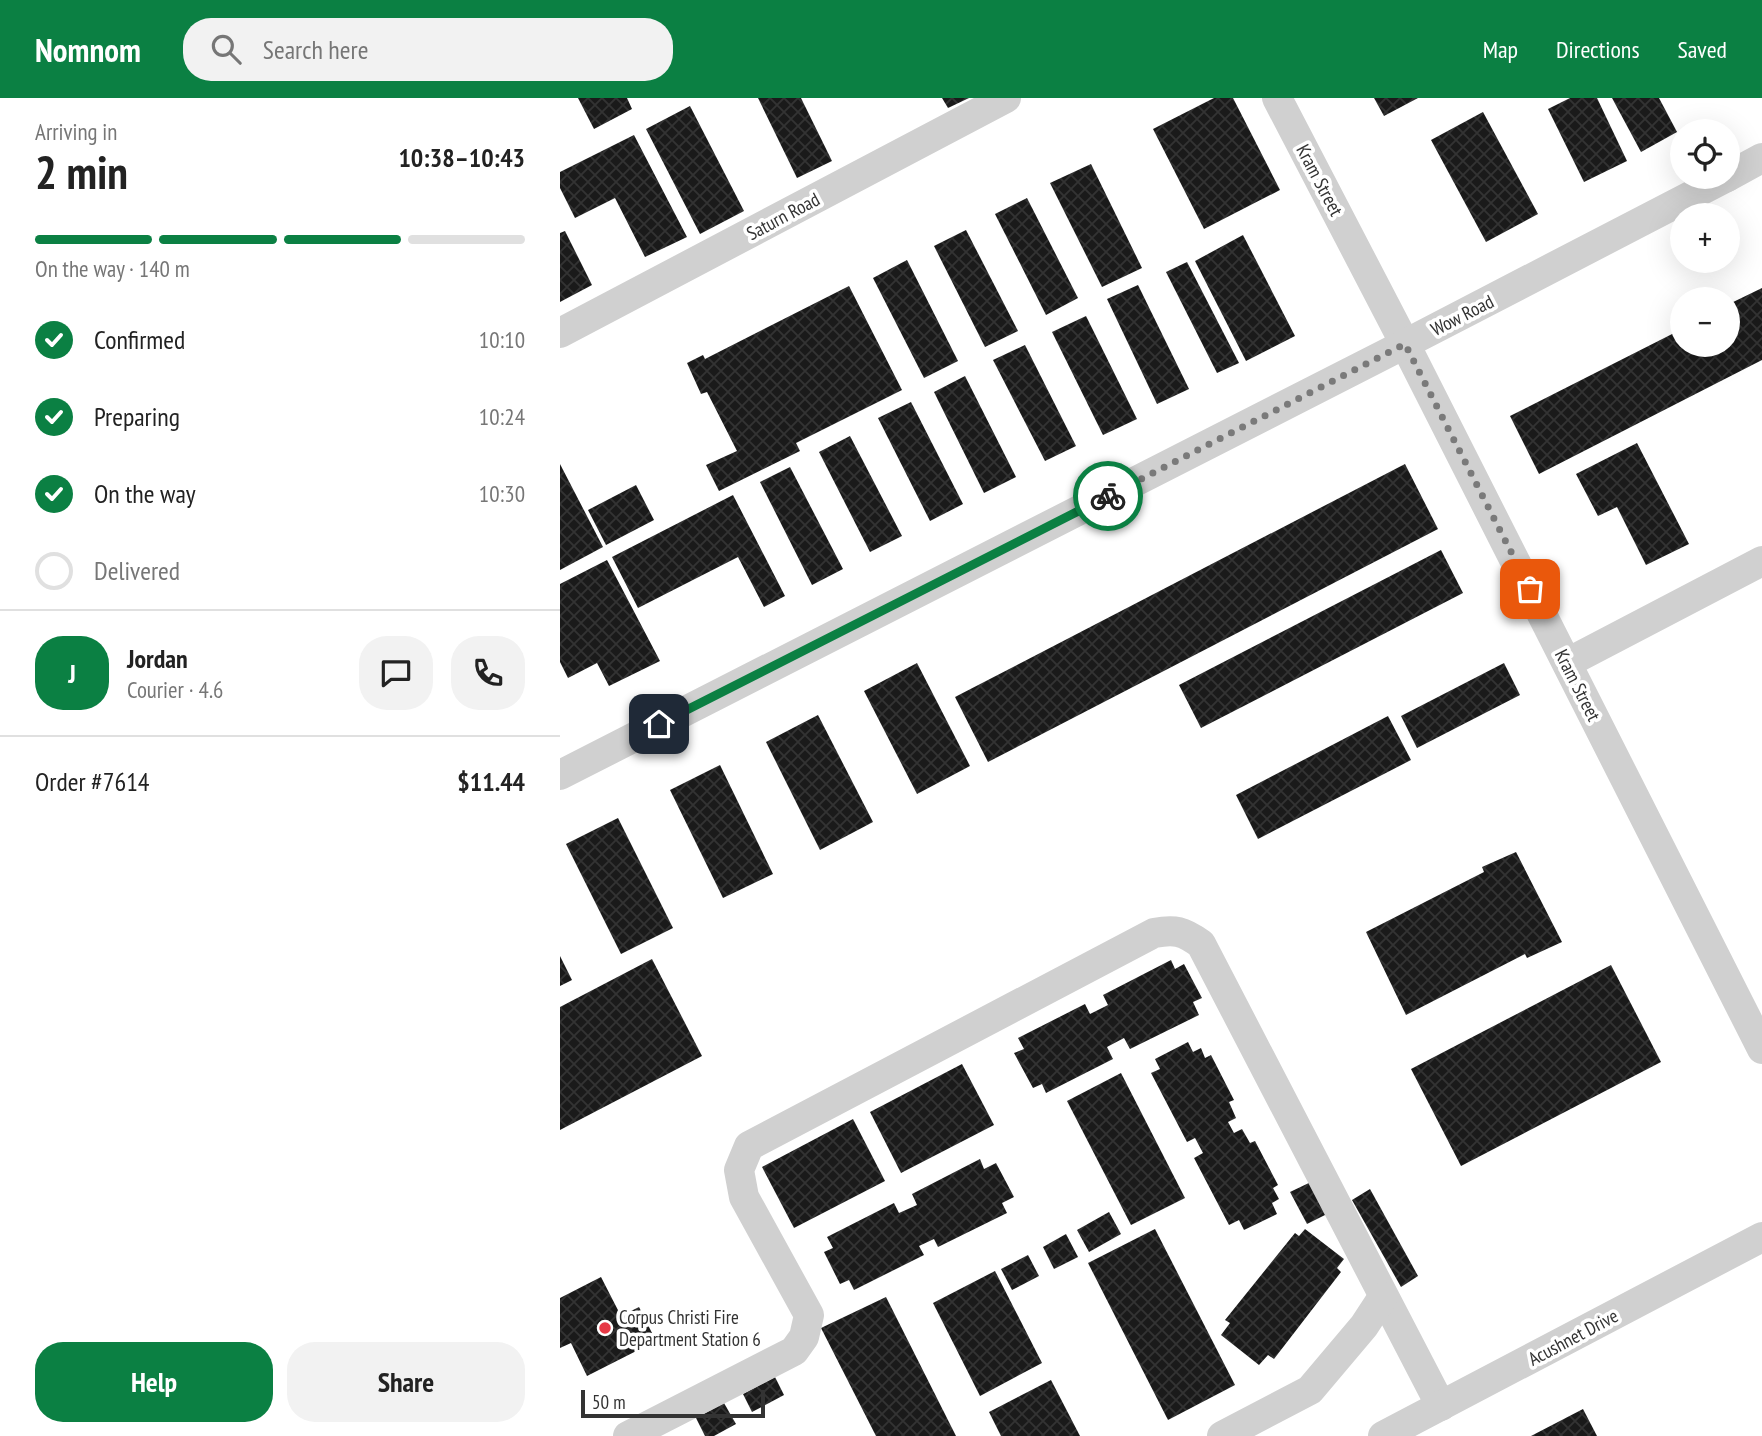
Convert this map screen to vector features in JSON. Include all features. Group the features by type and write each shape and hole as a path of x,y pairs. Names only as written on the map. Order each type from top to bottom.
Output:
{"street":[{"name":"Saturn Road","path":"560,333 1006,98"},
{"name":"Kram Street","path":"1277,98 1405,344 1762,1049"},
{"name":"Wow Road","path":"1740,170 1762,158"},
{"name":"Wow Road","path":"560,775 1704,189"},
{"path":"1567,663 1762,561"},
{"path":"628,1436 794,1351 804,1337 809,1315 744,1198 739,1170 749,1146 1154,933 1174,929 1201,944 1441,1406"},
{"name":"Acushnet Drive","path":"1383,1436 1762,1237"},
{"path":"1222,1436 1310,1390 1364,1326 1383,1297"}],"building":[{"path":"578,98 627,98 632,109 594,129"},
{"path":"758,98 801,98 832,161 797,178"},
{"path":"942,98 969,98 948,108"},
{"path":"1214,98 1233,98 1280,190 1204,229 1153,129"},
{"path":"1374,98 1418,98 1384,116"},
{"path":"1570,98 1597,98 1627,161 1584,182 1548,109"},
{"path":"1612,98 1659,98 1670,119 1670,136 1641,152"},
{"path":"690,106 744,211 700,234 646,129"},
{"path":"1483,112 1538,214 1486,242 1431,140"},
{"path":"634,135 687,237 645,257 615,198 575,218 560,188 560,172"},
{"path":"1091,164 1142,268 1102,287 1050,183"},
{"path":"1027,198 1078,298 1046,315 995,214"},
{"path":"966,230 1018,331 985,347 934,246"},
{"path":"565,231 592,285 560,302 560,233"},
{"path":"1243,235 1295,336 1246,361 1195,261"},
{"path":"907,260 958,361 924,378 873,278"},
{"path":"1187,262 1239,363 1217,373 1166,272"},
{"path":"1138,285 1189,389 1157,404 1107,299"},
{"path":"849,286 902,390 796,443 800,451 719,491 706,465 737,451 707,392 701,394 687,363 703,355 705,359"},
{"path":"1762,288 1762,360 1539,474 1510,416 1670,335 1670,357 1740,357 1740,299"},
{"path":"1086,316 1137,419 1103,435 1052,332"},
{"path":"1025,345 1076,446 1045,461 993,360"},
{"path":"965,376 1016,477 984,493 934,392"},
{"path":"911,402 963,504 930,521 878,418"},
{"path":"850,436 902,536 870,552 819,452"},
{"path":"1637,443 1689,544 1646,565 1617,507 1598,516 1576,474"},
{"path":"560,464 603,547 560,570"},
{"path":"1405,464 1438,529 988,762 955,697"},
{"path":"790,467 843,569 812,585 760,482"},
{"path":"636,485 654,520 606,545 588,510"},
{"path":"733,495 785,596 764,607 738,557 638,608 612,557"},
{"path":"1441,550 1463,593 1201,728 1179,685"},
{"path":"607,560 660,661 609,686 597,663 568,678 560,662 560,584"},
{"path":"917,663 970,766 917,794 864,691"},
{"path":"1504,663 1520,695 1417,748 1401,716"},
{"path":"818,715 873,822 820,850 766,742"},
{"path":"1388,716 1411,760 1258,839 1236,795"},
{"path":"720,765 773,874 723,898 670,790"},
{"path":"618,818 673,928 621,954 566,844"},
{"path":"1516,852 1562,942 1527,958 1525,954 1406,1015 1366,932 1484,872 1482,867"},
{"path":"560,956 572,980 560,986"},
{"path":"652,959 702,1056 560,1130 560,1007"},
{"path":"1171,960 1175,969 1184,964 1202,998 1193,1002 1199,1015 1130,1049 1124,1038 1107,1047 1113,1059 1046,1093 1042,1084 1033,1088 1014,1053 1024,1049 1018,1038 1085,1004 1090,1014 1108,1005 1103,995"},
{"path":"1611,965 1661,1062 1461,1166 1411,1069"},
{"path":"1188,1042 1193,1052 1201,1048 1205,1058 1211,1055 1234,1100 1229,1102 1236,1118 1228,1122 1234,1133 1242,1129 1250,1143 1255,1141 1278,1185 1273,1188 1279,1199 1272,1203 1277,1214 1244,1230 1239,1220 1229,1225 1194,1158 1203,1153 1195,1138 1187,1142 1151,1073 1160,1069 1155,1059"},
{"path":"962,1064 994,1125 901,1173 870,1112"},
{"path":"1121,1073 1185,1198 1131,1225 1067,1101"},
{"path":"853,1119 885,1181 794,1228 762,1167"},
{"path":"980,1159 984,1169 996,1163 1014,1197 1002,1203 1007,1213 938,1247 934,1239 919,1246 924,1255 854,1290 849,1280 840,1284 824,1252 833,1248 827,1237 894,1203 899,1213 917,1205 912,1194"},
{"path":"1313,1181 1329,1213 1307,1224 1290,1192"},
{"path":"1370,1189 1418,1276 1401,1287 1352,1200"},
{"path":"1109,1212 1121,1234 1089,1252 1077,1230"},
{"path":"1155,1229 1235,1385 1168,1420 1088,1263"},
{"path":"1305,1229 1344,1259 1337,1268 1341,1272 1274,1359 1268,1355 1259,1365 1221,1335 1230,1323 1225,1320 1295,1233 1299,1236"},
{"path":"1066,1234 1078,1257 1054,1269 1043,1247"},
{"path":"1028,1255 1039,1276 1012,1290 1001,1269"},
{"path":"995,1271 1042,1363 980,1396 933,1303"},
{"name":"Corpus Christi Fire Department Station 6","path":"601,1277 621,1316 639,1307 656,1341 587,1376 571,1343 560,1348 560,1298"},
{"path":"886,1297 956,1436 876,1436 821,1328"},
{"path":"775,1377 784,1395 752,1412 743,1394"},
{"path":"1051,1380 1080,1436 1001,1436 989,1412"},
{"path":"724,1403 736,1424 714,1436 705,1436 696,1418"},
{"path":"1583,1409 1597,1436 1531,1436"}],"way so far":[{"path":"1108,496 1405,344 1530,589"}],"place":[{"name":"Corpus Christi Fire Department Station 6","path":"605,1328"}],"route":[{"path":"659,724 1108,496"}]}
